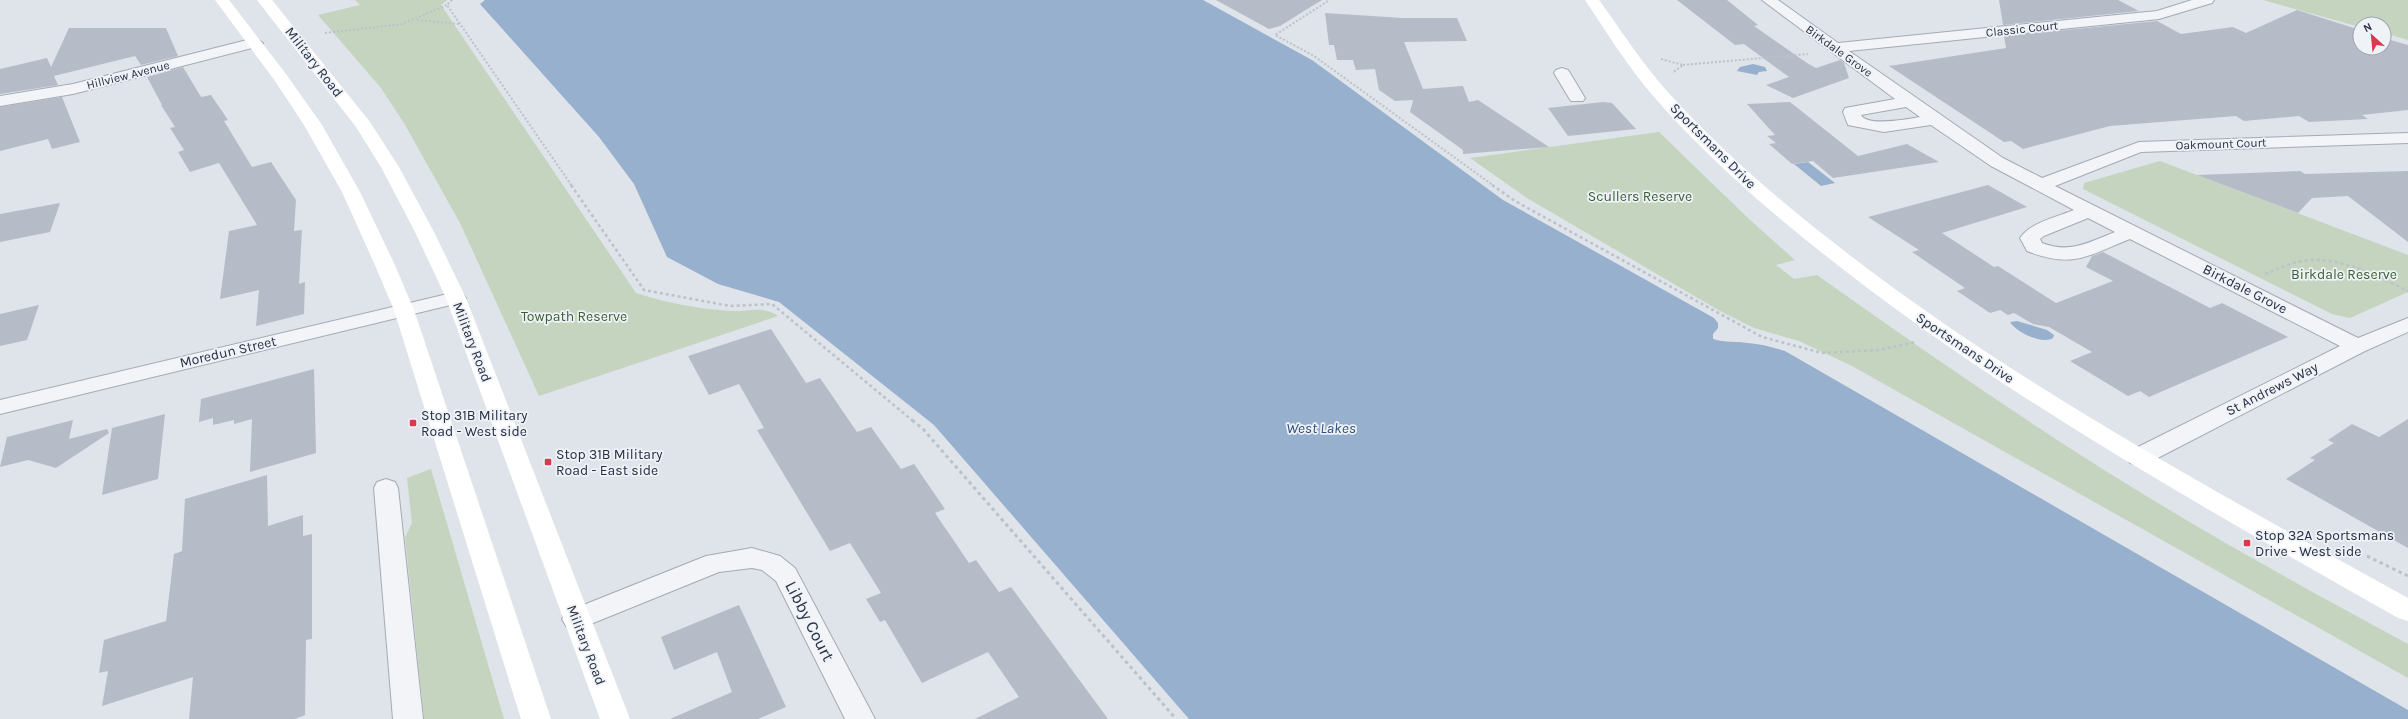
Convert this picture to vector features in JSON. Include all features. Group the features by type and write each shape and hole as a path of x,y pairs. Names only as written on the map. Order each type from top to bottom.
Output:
{"main road":[{"path":"222,0 313,124 351,190 404,310 536,719"},
{"name":"Military Road","path":"264,0 364,127 395,177 434,252 456,298 614,719"},
{"name":"Sportsmans Drive","path":"1592,0 1658,91 1724,160 1783,214 1870,282 2001,374 2139,457 2408,611"}],"street":[{"name":"Birkdale Grove","path":"1769,0 1909,102 1997,162 2089,211 2357,346"},
{"name":"Classic Court","path":"1835,48 2159,15 2207,0"},
{"name":"Hillview Avenue","path":"0,101 73,89 255,44"},
{"path":"1562,73 1577,98"},
{"path":"1909,102 1851,112 1854,120 1868,126 1881,128 1935,119"},
{"name":"Oakmount Court","path":"2041,185 2139,147 2408,138"},
{"path":"2089,211 2037,232 2030,238 2034,247 2052,254 2071,256 2132,232"},
{"name":"Moredun Street","path":"0,407 456,298"},
{"name":"St Andrews Way","path":"2139,457 2357,346 2408,324"},
{"path":"386,488 408,719"},
{"name":"Libby Court","path":"576,618 715,563 752,558 771,563 786,575 860,719"}],"path":[{"path":"325,33 384,27 414,20 446,5 452,0"},
{"path":"1328,1 1275,35 1314,56 1515,201 1724,318 1762,337 1822,353 1879,350 1915,342"},
{"path":"446,5 644,290 730,306 772,304 810,334 923,429 1176,719"},
{"path":"414,20 460,24"},
{"path":"1664,65 1659,58 1684,65 1779,55 1825,54 1835,48"},
{"path":"1672,73 1684,65"},
{"name":"Sportsmans Drive","path":"1668,69 1677,79"},
{"path":"2261,275 2288,264 2318,259 2344,263 2408,291"},
{"path":"2366,556 2408,576"}],"green space":[{"name":"Towpath Reserve","path":"355,0 447,0 441,5 636,293 671,303 707,309 731,311 761,310 778,316 539,396 460,223 404,123 381,88 318,15 360,5"},
{"path":"2263,0 2408,0 2408,40 2392,35 2392,16 2352,16 2352,25"},
{"name":"Scullers Reserve","path":"1659,132 1750,220 1795,260 1776,265 1794,279 1817,275 1993,398 2101,468 2253,559 2408,644 2408,678 1852,366 1799,341 1754,328 1720,311 1527,198 1470,158"},
{"name":"Birkdale Reserve","path":"2160,161 2408,255 2408,292 2350,318 2332,314 2083,189 2084,183"},
{"path":"431,469 504,719 424,719 405,537 412,523 407,478"}],"water":[{"name":"West Lakes","path":"485,0 1203,0 1312,60 1503,200 1714,318 1718,323 1718,328 1713,334 1713,339 1757,344 1785,351 2408,710 2408,719 1189,719 934,425 779,302 718,284 667,257 634,184 599,137 480,4"},
{"path":"1753,64 1765,67 1767,71 1759,72 1757,75 1737,71 1740,67"},
{"path":"1808,162 1835,183 1821,186 1794,164"},
{"path":"2017,321 2047,330 2054,335 2053,338 2048,340 2036,339 2023,333 2010,322"}],"building":[{"path":"1216,0 1322,0 1280,26 1269,29"},
{"path":"1677,0 1727,0 1758,25 1754,26 1816,68 1840,60 1844,63 1849,78 1793,98 1766,85 1789,77 1744,44 1735,45"},
{"path":"1999,0 2118,0 2139,11 2003,25"},
{"path":"2297,10 2352,27 2352,56 2392,56 2392,40 2408,45 2408,110 2362,115 2368,119 2309,122 2299,116 2244,121 2236,116 2110,126 2023,149 2011,141 2004,142 1889,66 2006,48 2004,36 2157,21 2181,34 2233,27 2246,33"},
{"path":"1325,13 1403,18 1457,18 1467,41 1404,42 1423,89 1463,86 1469,102 1478,100 1549,147 1463,154 1463,150 1410,112 1413,100 1395,101 1379,90 1375,69 1356,70 1353,60 1337,60 1334,45 1329,45"},
{"path":"69,28 166,28 178,56 141,65 135,56 54,76 58,85 0,94 0,69 47,58 51,67"},
{"path":"183,67 201,97 211,95 228,120 224,121 252,167 271,162 296,200 294,231 302,230 299,284 305,282 304,314 256,326 259,290 220,299 229,231 257,225 219,163 190,172 178,152 184,150 170,128 175,127 161,105 147,77"},
{"path":"62,97 80,142 52,149 48,139 0,151 0,107"},
{"path":"1603,102 1612,103 1636,129 1568,136 1548,108"},
{"path":"1790,102 1858,156 1907,144 1939,162 1833,178 1813,161 1792,164 1769,144 1776,143 1767,136 1775,135 1747,104"},
{"path":"2300,171 2305,174 2408,171 2408,242 2348,196 2312,198 2298,213 2197,175"},
{"path":"1988,185 2027,207 1942,233 1994,267 1998,266 2056,303 2113,281 2086,267 2092,256 2103,252 2210,308 2222,303 2288,337 2149,397 2140,391 2128,396 2070,361 2092,352 2049,327 2033,324 2014,313 2008,315 2000,310 1990,313 1957,291 1965,288 1912,252 1919,250 1868,217"},
{"path":"60,203 50,232 0,242 0,214"},
{"path":"39,305 27,340 0,346 0,314"},
{"path":"771,329 806,383 820,378 857,432 871,427 901,469 914,464 945,509 935,513 969,563 976,560 999,592 1011,587 1108,719 975,719 1019,697 988,652 922,683 885,620 880,622 866,599 881,593 850,543 830,551 757,430 764,428 739,384 709,395 688,356"},
{"path":"314,369 316,453 250,472 252,419 234,424 234,420 213,425 213,418 199,422 201,399"},
{"path":"165,414 158,479 102,495 112,428"},
{"path":"2408,419 2408,548 2286,479 2315,460 2310,458 2334,443 2328,440 2352,424 2379,437"},
{"path":"73,420 69,439 107,429 109,433 56,468 28,460 0,467 7,437"},
{"path":"267,475 268,526 303,515 303,536 312,534 312,639 306,640 305,715 295,719 189,719 193,677 102,706 108,671 99,673 104,640 166,621 174,554 182,551 185,499"},
{"path":"739,605 786,707 758,719 670,719 732,692 717,652 674,670 661,637"}],"place":[{"name":"Stop 31B Military Road - West side","path":"413,423"},
{"name":"Stop 31B Military Road - East side","path":"548,462"},
{"name":"Stop 32A Sportsmans Drive - West side","path":"2247,543"}]}
